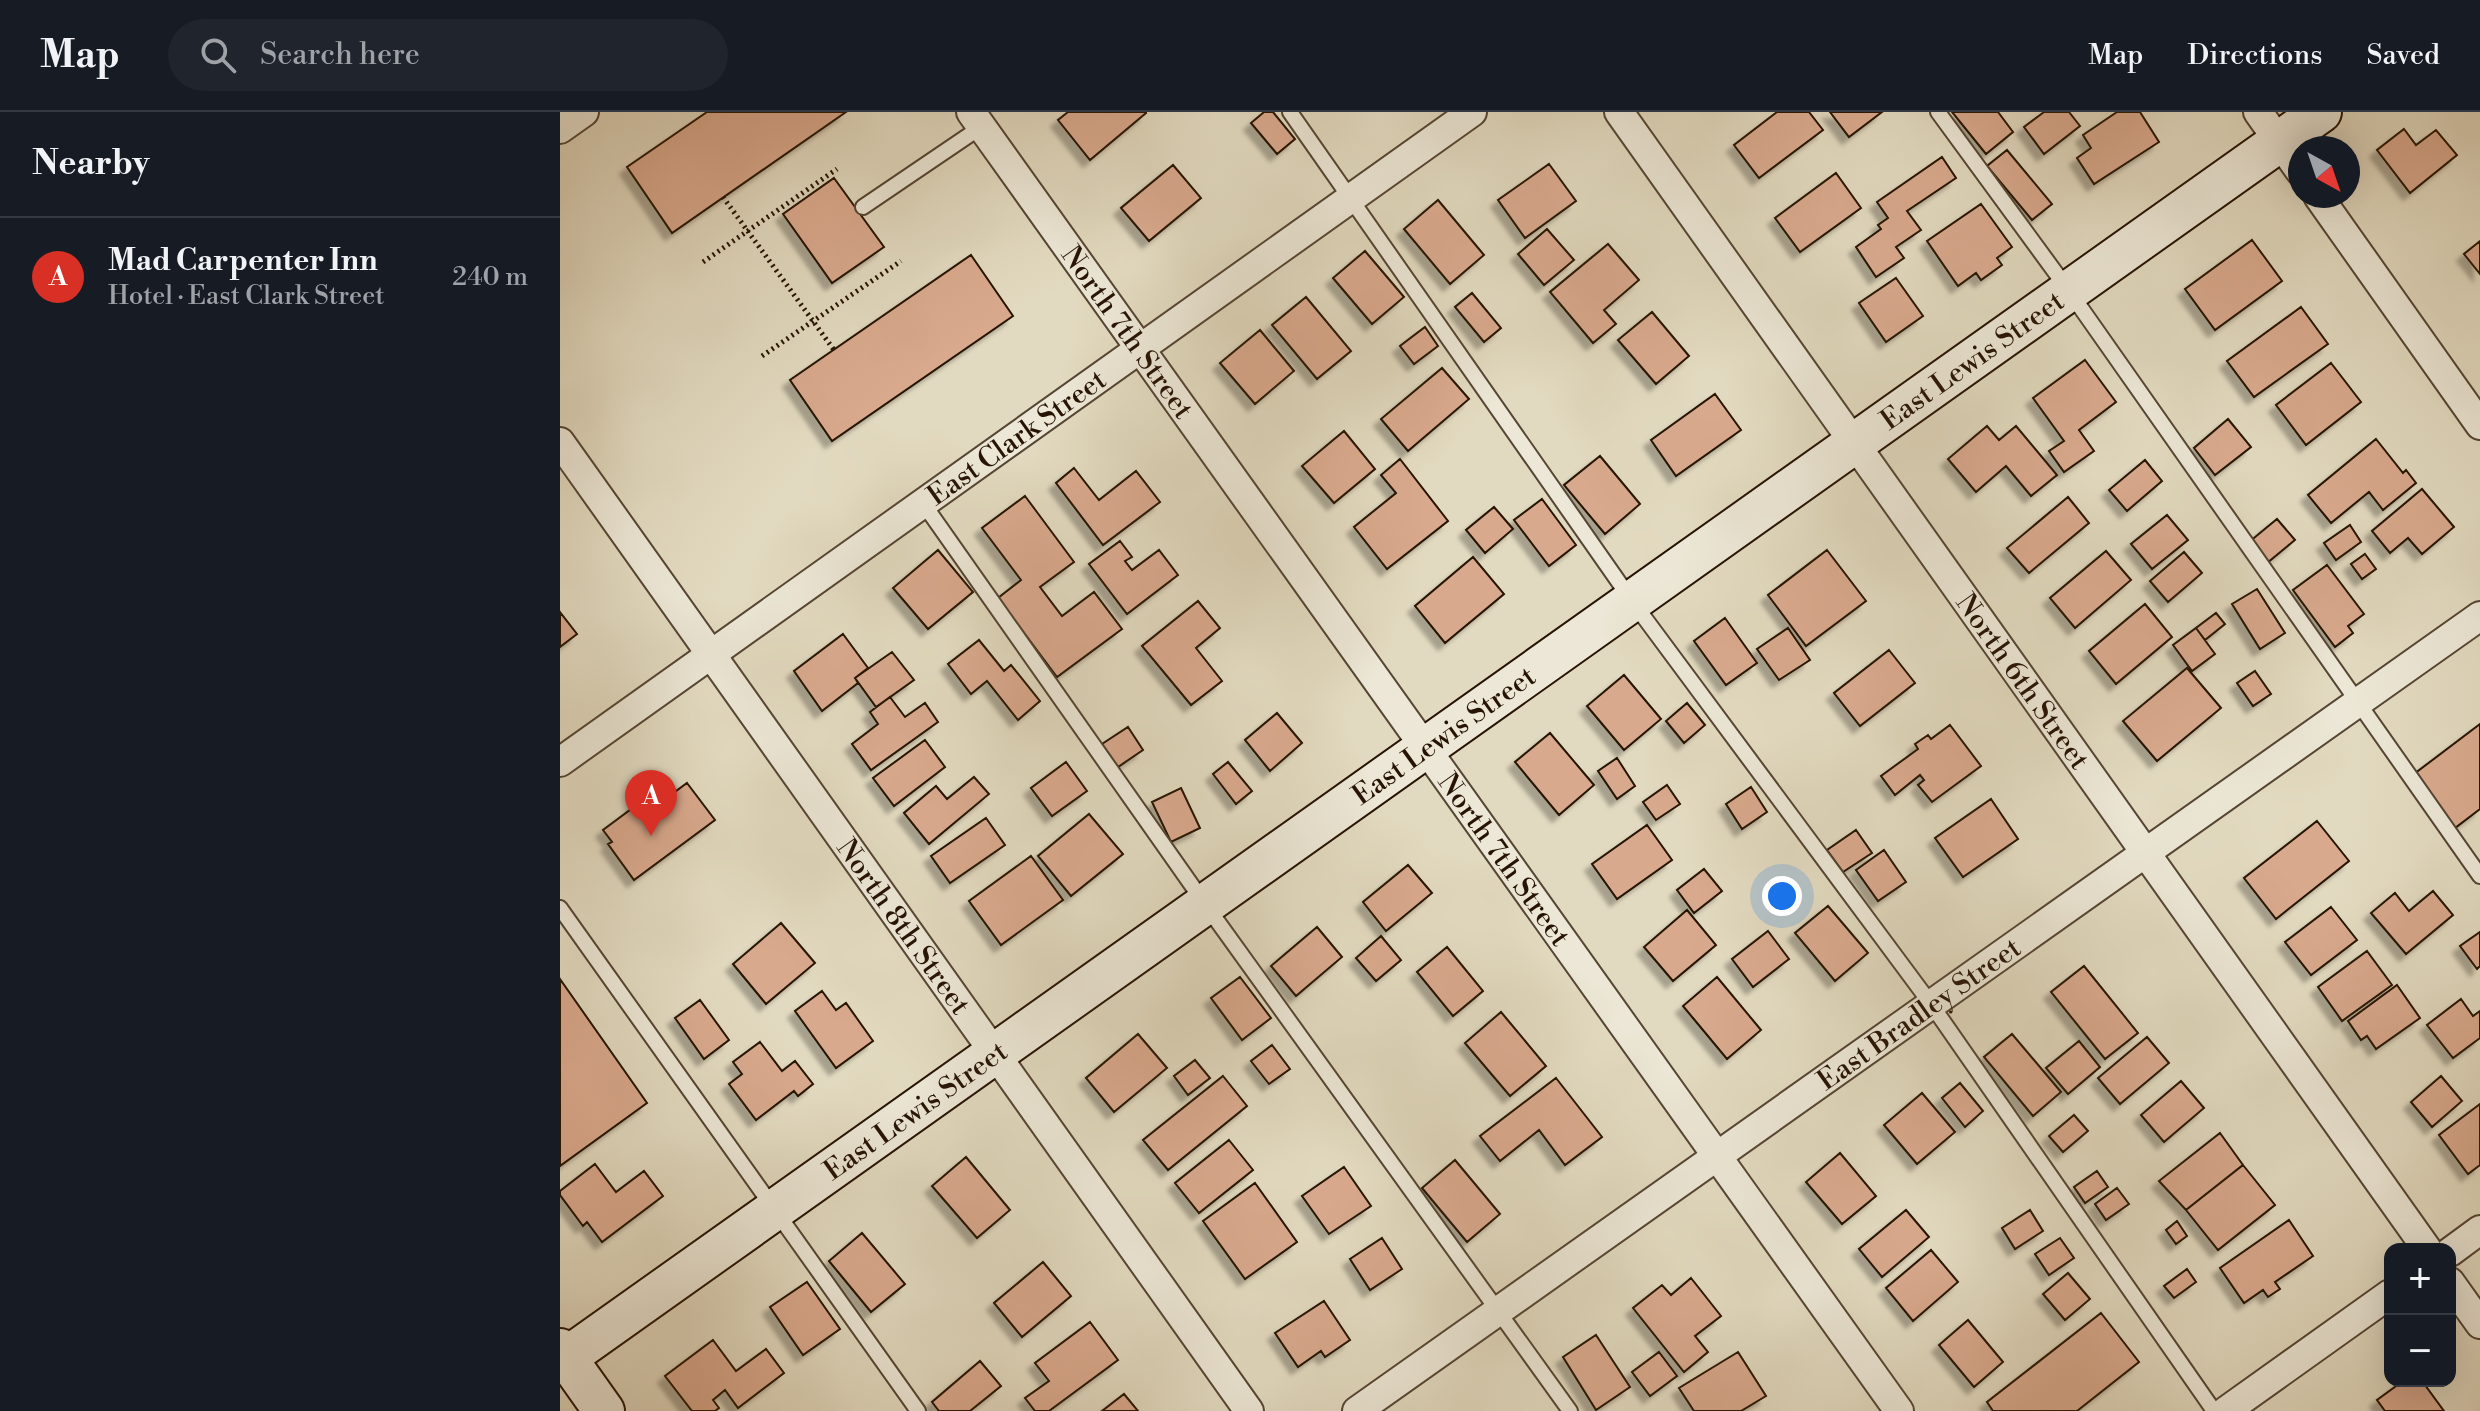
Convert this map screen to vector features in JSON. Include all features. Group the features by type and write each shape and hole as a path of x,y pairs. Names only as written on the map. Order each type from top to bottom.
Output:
{"street":[{"path":"560,129 584,112"},
{"name":"East Clark Street","path":"560,762 1472,112"},
{"name":"North 6th Street","path":"1619,112 2423,1243"},
{"name":"East Lewis Street","path":"566,1367 775,1210 2321,112"},
{"name":"North 7th Street","path":"976,119 1899,1411"},
{"path":"2326,208 2480,425"},
{"name":"North 8th Street","path":"560,442 1249,1411"},
{"name":"East Bradley Street","path":"1357,1411 2480,616"},
{"path":"2456,1248 2480,1230"},
{"path":"2456,1290 2480,1324"},
{"path":"2226,1411 2384,1298"},
{"path":"566,1367 604,1411"}],"lane":[{"path":"1290,112 1632,601 1931,1004 2214,1411"},
{"path":"1938,112 2069,291 2480,876"},
{"path":"863,207 976,119"},
{"path":"923,503 1205,904 1570,1411"},
{"path":"560,908 918,1411"}],"path":[{"path":"703,262 837,169"},
{"path":"723,197 834,350"},
{"path":"762,356 901,261"}],"building":[{"path":"707,112 846,112 672,233 627,167"},
{"path":"1068,112 1146,113 1090,160 1058,120"},
{"path":"1264,112 1273,112 1295,139 1277,154 1251,123"},
{"path":"1777,112 1809,112 1823,130 1759,178 1734,145"},
{"path":"1830,112 1882,112 1849,137"},
{"path":"1952,112 1998,112 2013,132 1986,154"},
{"path":"2044,112 2069,112 2080,126 2044,154 2024,127"},
{"path":"2117,112 2140,112 2159,142 2094,184 2077,158 2091,148 2083,135"},
{"path":"2404,129 2416,145 2436,130 2457,155 2410,193 2377,150"},
{"path":"2007,150 2052,204 2032,220 1987,166"},
{"path":"1942,157 1956,178 1907,211 1921,230 1896,247 1904,258 1876,277 1856,247 1881,229 1878,225 1888,218 1877,202"},
{"path":"1549,164 1576,201 1525,238 1498,200"},
{"path":"1173,165 1201,198 1149,241 1121,208"},
{"path":"1836,173 1861,208 1800,252 1775,218"},
{"path":"834,178 884,247 832,283 783,214"},
{"path":"1438,200 1484,255 1450,284 1404,229"},
{"path":"1981,204 2012,247 1997,258 2002,265 1981,280 1976,273 1958,286 1927,241"},
{"path":"1547,229 1574,260 1544,285 1518,254"},
{"path":"2252,240 2282,281 2215,330 2185,289"},
{"path":"2480,241 2480,274 2464,254"},
{"path":"1608,244 1639,280 1604,310 1616,324 1593,343 1550,292"},
{"path":"1365,251 1404,297 1372,324 1333,278"},
{"path":"971,255 1013,316 832,441 790,380"},
{"path":"1896,278 1923,316 1886,342 1859,303"},
{"path":"1472,293 1501,328 1484,342 1455,307"},
{"path":"1306,297 1351,351 1317,379 1272,325"},
{"path":"2301,307 2328,344 2254,397 2227,361"},
{"path":"1652,312 1689,356 1656,384 1618,340"},
{"path":"1425,327 1438,346 1414,364 1400,346"},
{"path":"1260,330 1294,371 1255,404 1220,363"},
{"path":"2085,360 2116,402 2079,430 2094,451 2064,472 2049,451 2064,441 2033,398"},
{"path":"2331,363 2361,402 2306,445 2276,405"},
{"path":"1442,368 1469,399 1408,451 1381,419"},
{"path":"1715,394 1741,430 1676,476 1651,440"},
{"path":"2228,419 2251,447 2215,475 2194,448"},
{"path":"1987,426 1999,440 2016,426 2057,475 2031,496 2006,466 1976,492 1948,459"},
{"path":"1344,431 1375,469 1334,503 1302,466"},
{"path":"2376,439 2403,473 2406,470 2416,483 2383,510 2369,492 2331,523 2308,495"},
{"path":"1600,456 1640,504 1605,534 1564,485"},
{"path":"1400,459 1448,521 1387,569 1354,527 1396,493 1381,475"},
{"path":"2145,460 2162,481 2127,511 2109,490"},
{"path":"1074,468 1099,500 1136,471 1160,502 1103,545 1056,483"},
{"path":"2422,489 2454,527 2422,554 2408,538 2390,553 2372,531"},
{"path":"1025,496 1074,562 1040,587 1062,616 1094,592 1122,629 1057,677 998,598 1021,580 982,528"},
{"path":"2068,497 2089,523 2029,573 2007,548"},
{"path":"1542,499 1576,545 1549,566 1514,520"},
{"path":"1494,507 1513,529 1485,553 1466,530"},
{"path":"2167,515 2188,540 2152,569 2131,544"},
{"path":"2277,519 2295,540 2267,563 2249,542"},
{"path":"2350,525 2361,542 2336,560 2324,543"},
{"path":"1120,541 1132,557 1125,561 1132,570 1159,550 1178,575 1127,614 1089,564"},
{"path":"938,550 973,592 928,629 893,588"},
{"path":"1827,550 1866,601 1806,646 1768,595"},
{"path":"2106,551 2131,580 2075,628 2050,598"},
{"path":"2184,552 2202,573 2168,602 2150,581"},
{"path":"2365,554 2376,569 2362,579 2351,564"},
{"path":"1473,557 1504,594 1445,643 1415,606"},
{"path":"2327,565 2364,614 2348,626 2353,633 2335,647 2293,590"},
{"path":"2257,589 2285,633 2260,649 2232,604"},
{"path":"1198,601 1220,628 1196,648 1222,681 1191,705 1142,646"},
{"path":"2145,604 2172,637 2116,684 2089,651"},
{"path":"560,612 577,634 560,647"},
{"path":"2216,613 2225,624 2205,640 2196,628"},
{"path":"1725,618 1757,663 1726,685 1694,641"},
{"path":"1788,628 1810,660 1779,680 1757,649"},
{"path":"2196,628 2215,654 2192,671 2173,645"},
{"path":"843,634 868,668 855,678 858,683 822,711 794,671"},
{"path":"979,640 1004,671 1011,665 1040,701 1018,720 987,681 971,694 948,664"},
{"path":"1889,650 1915,683 1860,726 1834,693"},
{"path":"892,652 914,680 876,707 855,678"},
{"path":"2187,668 2221,708 2157,761 2123,721"},
{"path":"2255,671 2271,694 2253,706 2237,683"},
{"path":"1624,675 1661,719 1624,750 1587,706"},
{"path":"890,697 905,717 925,703 938,722 871,770 852,744 878,724 870,712"},
{"path":"1687,703 1705,725 1684,743 1666,721"},
{"path":"1277,713 1302,743 1270,771 1245,740"},
{"path":"2480,724 2480,809 2455,828 2414,774"},
{"path":"1950,725 1981,766 1932,802 1918,785 1924,780 1920,775 1895,795 1881,776 1918,749 1915,744 1928,735 1931,739"},
{"path":"1128,727 1143,750 1118,767 1102,744"},
{"path":"1550,733 1594,785 1559,815 1515,762"},
{"path":"925,740 945,767 894,806 873,778"},
{"path":"1617,758 1635,786 1617,799 1598,771"},
{"path":"1066,762 1087,791 1052,816 1031,788"},
{"path":"1228,762 1252,791 1236,804 1213,774"},
{"path":"974,777 989,794 929,844 904,813 936,786 947,799"},
{"path":"687,783 715,820 634,880 608,844 612,842 603,830 638,804 645,814"},
{"path":"1667,785 1680,804 1656,820 1643,802"},
{"path":"1751,787 1767,812 1742,829 1726,804"},
{"path":"1181,788 1200,828 1171,842 1152,802"},
{"path":"1991,799 2018,839 1963,877 1935,838"},
{"path":"1089,814 1123,854 1071,896 1038,856"},
{"path":"986,818 1005,845 950,883 931,856"},
{"path":"2317,821 2349,861 2276,919 2244,878"},
{"path":"1647,825 1672,860 1617,899 1592,864"},
{"path":"1856,830 1872,853 1843,872 1827,850"},
{"path":"1884,850 1906,882 1878,901 1856,870"},
{"path":"1031,856 1063,900 1001,945 969,901"},
{"path":"1408,865 1432,893 1386,931 1363,902"},
{"path":"1704,869 1722,891 1694,913 1677,890"},
{"path":"2433,891 2453,915 2406,954 2371,913 2395,893 2409,911"},
{"path":"1828,906 1868,953 1835,981 1795,933"},
{"path":"2331,907 2357,940 2311,975 2285,942"},
{"path":"1687,910 1716,945 1673,981 1644,947"},
{"path":"781,923 815,963 766,1004 733,964"},
{"path":"1317,927 1342,957 1296,996 1271,966"},
{"path":"1768,931 1789,959 1753,987 1732,959"},
{"path":"2480,932 2480,966 2477,969 2460,946"},
{"path":"1381,936 1401,960 1376,981 1356,958"},
{"path":"1447,947 1483,991 1453,1016 1417,972"},
{"path":"2367,951 2392,985 2342,1021 2318,987"},
{"path":"2084,966 2138,1033 2105,1059 2051,992"},
{"path":"1240,977 1271,1018 1242,1040 1211,998"},
{"path":"1717,977 1761,1030 1727,1059 1683,1006"},
{"path":"560,979 647,1103 560,1166"},
{"path":"2397,985 2420,1018 2376,1049 2367,1036 2361,1040 2348,1021"},
{"path":"822,991 836,1010 846,1003 873,1041 836,1068 795,1011"},
{"path":"2461,999 2473,1016 2480,1011 2480,1038 2453,1058 2427,1025"},
{"path":"700,1000 729,1040 704,1059 675,1018"},
{"path":"1501,1012 1546,1066 1510,1096 1465,1043"},
{"path":"1138,1034 1167,1068 1114,1112 1086,1078"},
{"path":"2012,1034 2061,1092 2033,1116 1984,1057"},
{"path":"2147,1037 2169,1063 2120,1104 2098,1078"},
{"path":"2079,1041 2100,1067 2068,1094 2046,1068"},
{"path":"760,1042 782,1071 795,1061 813,1084 798,1096 794,1091 756,1120 729,1084 742,1074 733,1062"},
{"path":"1272,1045 1290,1069 1269,1084 1251,1061"},
{"path":"1195,1060 1210,1078 1188,1095 1174,1076"},
{"path":"1223,1076 1247,1106 1168,1170 1143,1140"},
{"path":"2441,1076 2462,1101 2432,1127 2411,1102"},
{"path":"1556,1078 1602,1137 1565,1165 1539,1130 1500,1161 1480,1136"},
{"path":"2181,1081 2204,1108 2164,1142 2141,1115"},
{"path":"1960,1083 1983,1111 1965,1127 1942,1098"},
{"path":"1922,1093 1955,1132 1917,1164 1884,1125"},
{"path":"2480,1104 2480,1165 2468,1174 2439,1135"},
{"path":"2074,1115 2088,1131 2063,1152 2049,1136"},
{"path":"2220,1133 2243,1165 2186,1210 2159,1181"},
{"path":"1229,1140 1253,1170 1199,1213 1175,1183"},
{"path":"1840,1153 1876,1196 1842,1224 1806,1182"},
{"path":"966,1157 1010,1210 977,1238 932,1186"},
{"path":"1455,1160 1500,1214 1467,1242 1422,1188"},
{"path":"595,1164 616,1192 644,1171 663,1196 602,1242 587,1222 583,1226 560,1195 560,1191"},
{"path":"2243,1165 2275,1205 2218,1250 2186,1210"},
{"path":"1344,1167 1371,1206 1329,1234 1302,1196"},
{"path":"2097,1171 2108,1187 2085,1203 2074,1187"},
{"path":"1255,1183 1297,1242 1245,1279 1203,1221"},
{"path":"2117,1188 2129,1204 2106,1220 2095,1204"},
{"path":"1906,1210 1929,1237 1882,1277 1859,1249"},
{"path":"2030,1210 2043,1231 2015,1249 2002,1228"},
{"path":"2289,1220 2313,1256 2275,1282 2280,1289 2268,1297 2263,1290 2244,1303 2220,1268"},
{"path":"2177,1221 2187,1236 2176,1244 2166,1230"},
{"path":"862,1233 905,1284 871,1312 829,1261"},
{"path":"1382,1238 1402,1269 1370,1290 1350,1259"},
{"path":"2060,1238 2074,1258 2049,1275 2035,1254"},
{"path":"1931,1250 1958,1282 1913,1321 1886,1288"},
{"path":"1043,1262 1071,1296 1022,1337 994,1303"},
{"path":"2187,1269 2196,1282 2174,1298 2164,1286"},
{"path":"2068,1273 2090,1299 2065,1320 2043,1294"},
{"path":"1691,1278 1721,1316 1695,1336 1708,1352 1684,1372 1633,1308 1662,1285 1671,1295"},
{"path":"807,1282 840,1329 803,1355 770,1307"},
{"path":"1324,1301 1350,1340 1325,1357 1321,1351 1298,1367 1275,1333"},
{"path":"2101,1313 2139,1362 2077,1411 1993,1411 1987,1402"},
{"path":"1968,1320 2003,1362 1974,1387 1939,1345"},
{"path":"1090,1322 1118,1360 1049,1411 1035,1411 1025,1398 1049,1381 1035,1363"},
{"path":"1596,1335 1630,1387 1596,1410 1563,1357"},
{"path":"713,1340 736,1371 766,1349 784,1373 738,1408 725,1390 713,1400 719,1408 715,1411 692,1411 665,1376"},
{"path":"1659,1352 1677,1376 1650,1396 1632,1372"},
{"path":"1738,1352 1766,1396 1741,1411 1694,1411 1679,1388"},
{"path":"980,1361 1001,1386 970,1411 939,1411 932,1402"},
{"path":"2395,1387 2426,1387 2444,1411 2385,1411 2377,1400"},
{"path":"1124,1394 1138,1411 1102,1411"}],"place":[{"name":"Mad Carpenter Inn","path":"651,836"}]}
